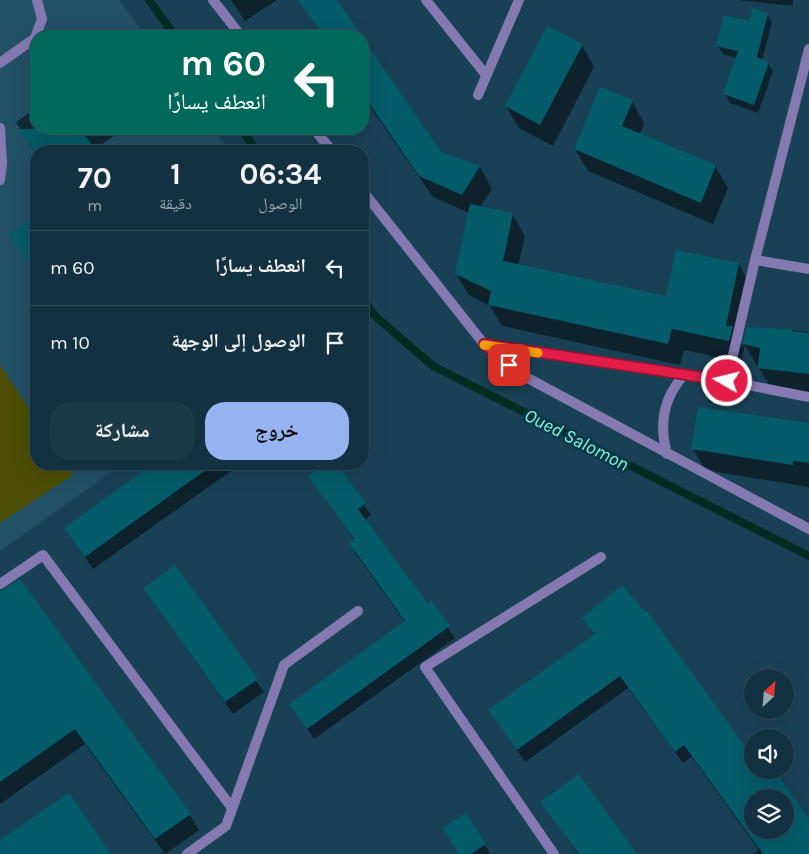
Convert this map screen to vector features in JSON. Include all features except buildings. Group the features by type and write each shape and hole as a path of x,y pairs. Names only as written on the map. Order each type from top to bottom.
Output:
{"street":[{"path":"37,0 42,19 38,30"},
{"path":"213,0 236,30"},
{"path":"426,0 486,75"},
{"path":"478,95 519,0"},
{"path":"0,63 30,42"},
{"path":"727,381 755,260 809,49"},
{"path":"0,128 2,164 0,180"},
{"path":"319,135 327,145"},
{"path":"369,199 484,344 522,375 809,529"},
{"path":"755,260 809,269"},
{"path":"484,344 727,381 809,397"},
{"path":"667,454 663,433 664,412 672,392 684,375"},
{"path":"0,584 43,555 232,808"},
{"path":"554,854 425,667 601,557"},
{"path":"187,854 226,826 284,665 358,610"}],"shaded area":[{"path":"0,0 119,0 142,30 30,30 30,135 218,135 225,145 30,145 30,470 115,470 0,551"},
{"path":"0,365 30,410 30,470 70,470 73,475 0,523"}],"waterway":[{"name":"Oued Salomon","path":"149,0 171,30"},
{"name":"Oued Salomon","path":"245,135 253,145"},
{"name":"Oued Salomon","path":"369,308 375,316 433,366 809,556"}],"slow traffic":[{"path":"484,345 538,353"}],"route":[{"path":"509,365 484,344 727,381"}]}
